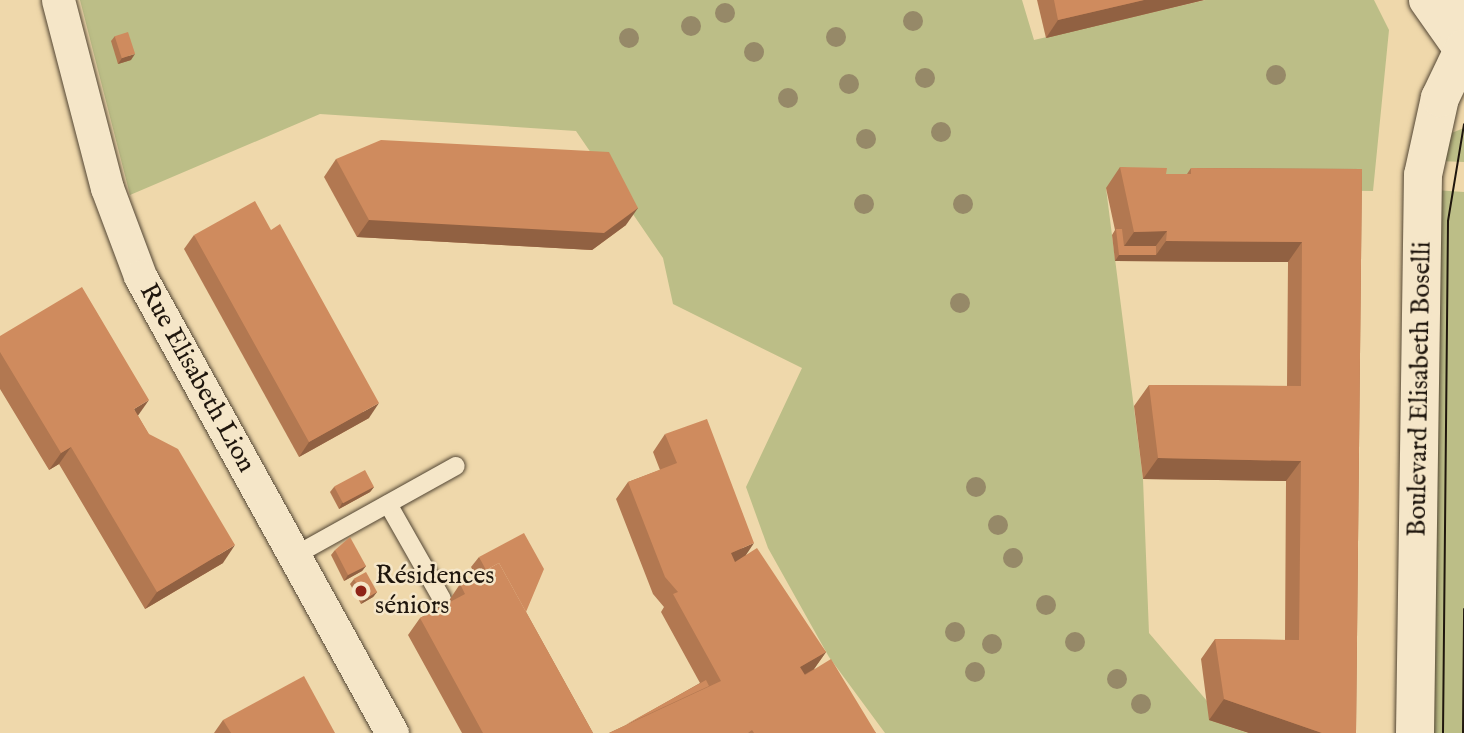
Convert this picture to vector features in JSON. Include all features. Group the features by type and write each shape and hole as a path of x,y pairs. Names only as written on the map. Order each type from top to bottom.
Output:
{"street":[{"name":"Rue Elisabeth Lion","path":"58,0 107,188 140,276 391,733"},
{"path":"1425,0 1463,50"},
{"path":"1455,0 1463,50"},
{"name":"Boulevard Elisabeth Boselli","path":"1415,733 1423,175 1440,98 1463,50"}],"lane":[{"path":"294,556 456,466"},
{"path":"388,504 442,598"}],"green space":[{"path":"80,0 1022,0 1034,40 1205,0 1374,0 1389,30 1373,191 1106,188 1143,479 1149,633 1207,701 1210,720 1248,733 885,733 829,657 768,548 746,487 802,368 673,304 663,258 576,131 320,114 130,195"},
{"path":"1464,128 1464,162 1438,161 1449,134"},
{"path":"1435,190 1464,192 1464,733 1429,733"}],"building":[{"path":"1054,0 1144,0 1058,20"},
{"path":"128,32 135,54 122,58 115,36"},
{"path":"381,140 609,152 638,208 604,233 369,220 336,159"},
{"path":"1120,167 1167,168 1166,174 1191,174 1191,168 1362,169 1356,733 1322,733 1224,699 1215,639 1299,640 1301,461 1158,458 1149,385 1301,386 1302,242 1166,241 1167,231 1134,232"},
{"path":"255,201 271,230 280,224 379,403 309,442 194,235"},
{"path":"1116,229 1122,229 1124,246 1156,246 1156,255 1119,255"},
{"path":"82,287 149,400 134,409 149,434 178,449 235,545 157,592 71,447 61,453 0,352 0,336"},
{"path":"707,419 754,543 731,553 735,562 757,548 826,652 800,667 805,675 831,659 876,733 754,733 752,730 748,733 609,733 721,681 673,594 678,592 665,577 628,482 677,463 665,434"},
{"path":"365,470 374,487 343,503 334,486"},
{"path":"524,533 544,569 526,612 499,563 486,570 479,557"},
{"path":"350,537 366,566 348,575 335,550"},
{"path":"499,563 593,733 483,733 420,618 465,594 460,584"},
{"path":"366,572 377,592 365,599 354,579"},
{"path":"304,676 335,733 231,733 223,720"},
{"path":"706,680 709,686 625,725"}],"tram line":[{"path":"1443,733 1448,221 1464,124"},
{"path":"1463,733 1464,609"}],"place":[{"name":"Résidences séniors","path":"361,591"}]}
